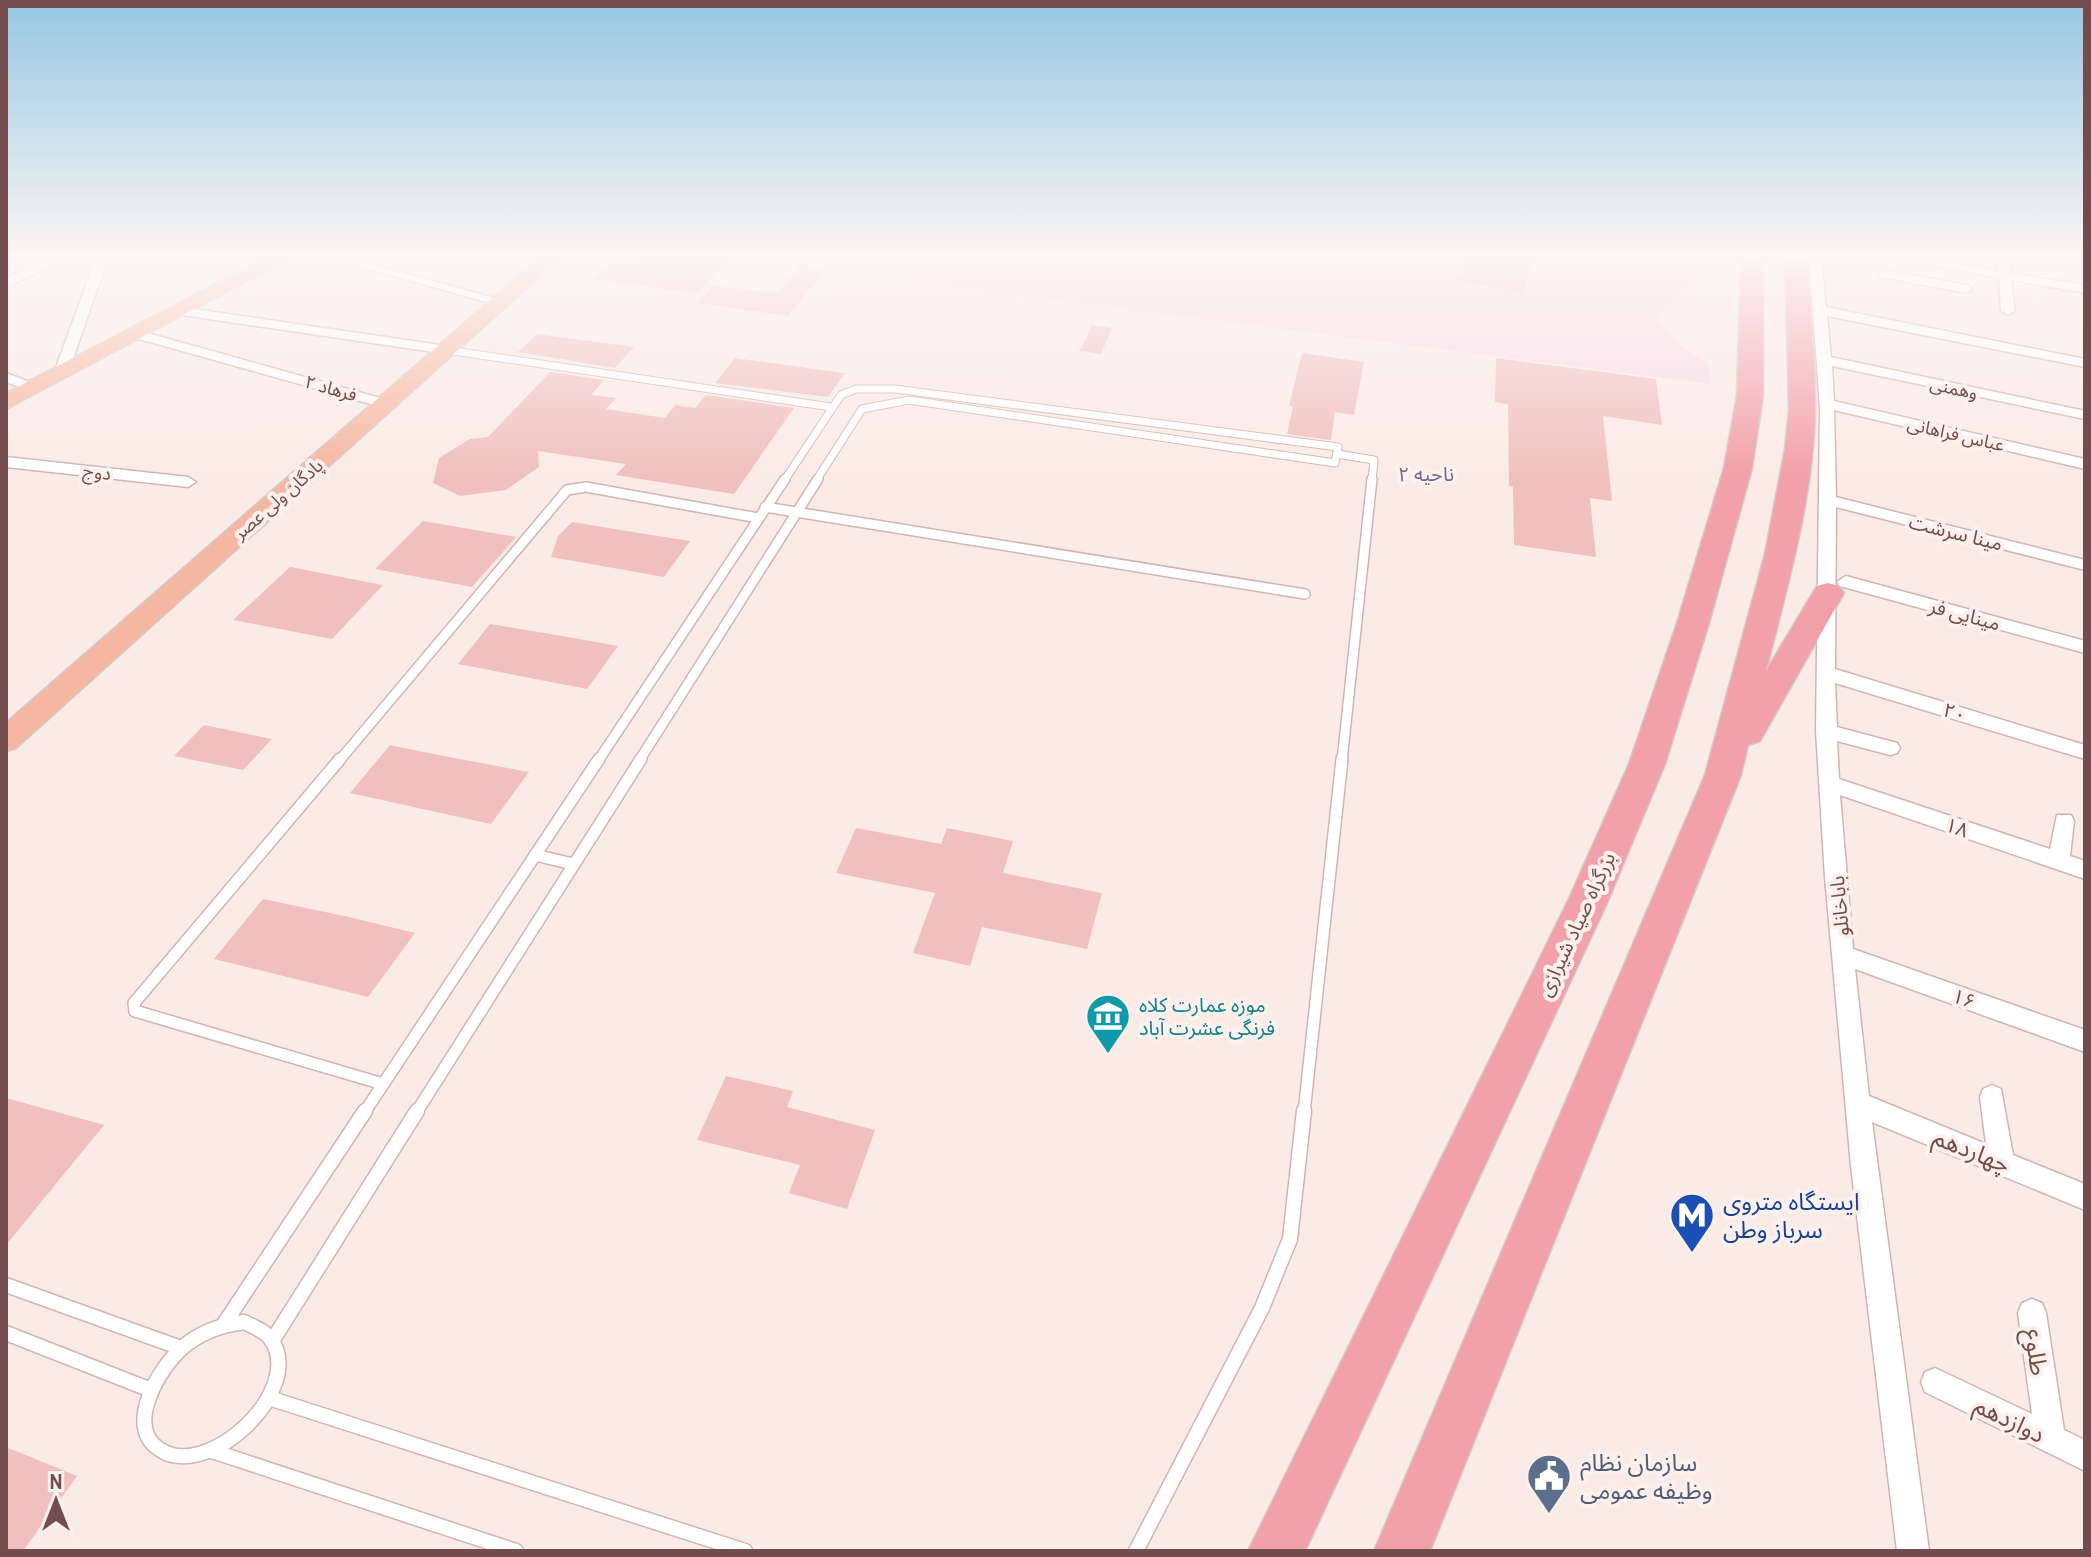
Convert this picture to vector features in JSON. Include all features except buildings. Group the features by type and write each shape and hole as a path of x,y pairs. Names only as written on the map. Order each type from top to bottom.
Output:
{"highway":[{"name":"بزرگراه صیاد شیرازی","path":"1276,1551 1587,903 1647,764 1693,623 1738,468 1750,395 1751,331"},
{"path":"1402,1551 1723,775 1780,554 1799,449 1802,410 1799,331"},
{"path":"1723,775 1837,588"}],"main road":[{"path":"6,402 143,331"},
{"name":"پادگان ولی عصر","path":"6,740 469,331"}],"street":[{"path":"61,373 76,331"},
{"path":"315,331 447,350"},
{"name":"باباخانلو","path":"1821,331 1827,404 1827,500 1837,588 1826,673 1829,783 1858,1104 1913,1551"},
{"path":"1923,331 2085,363"},
{"name":"فرهاد ۲","path":"137,334 386,404"},
{"name":"وهمنی","path":"1824,360 2085,415"},
{"path":"6,377 33,388"},
{"name":"عباس فراهانی","path":"1827,404 2085,464"},
{"name":"دوج","path":"6,462 188,482"},
{"name":"مینا سرشت","path":"1827,500 2085,565"},
{"name":"مینایی فر","path":"1837,588 2085,647"},
{"name":"۲۰","path":"1826,673 2085,752"},
{"path":"1826,731 1890,748"},
{"name":"۱۸","path":"1829,783 2085,870"},
{"path":"2059,861 2064,821"},
{"name":"۱۶","path":"1843,955 2085,1041"},
{"path":"1992,1097 2001,1162"},
{"name":"چهاردهم","path":"1858,1104 2085,1197"},
{"name":"طلوع","path":"2032,1313 2050,1438"},
{"name":"دوازدهم","path":"1935,1382 2085,1456"}],"lane":[{"path":"447,350 831,407"},
{"path":"224,1324 841,395 856,389 895,389 1338,447 1335,463 909,400 862,409 274,1338"},
{"path":"1136,1551 1262,1308 1290,1239 1374,460 1337,454"},
{"path":"383,1084 135,1011 134,1003 567,490 586,487 758,518"},
{"path":"765,507 1305,594"},
{"path":"535,855 573,864"},
{"path":"6,1285 181,1348"},
{"path":"244,1322 261,1327 274,1338 279,1355 278,1377 254,1420 235,1438 212,1451 190,1457 170,1456 155,1447 146,1431 145,1412 151,1390 163,1368 181,1348 202,1333 224,1324 244,1322"},
{"path":"6,1333 151,1390"},
{"path":"269,1398 745,1551"},
{"path":"212,1451 516,1551"}],"shaded area":[{"path":"1295,331 1668,331 1681,346 1708,363 1711,384"}],"place":[{"name":"موزه عمارت کلاه فرنگی عشرت آباد","path":"1108,1055"},
{"name":"ایستگاه متروی سرباز وطن","path":"1692,1254"},
{"name":"سازمان نظام وظیفه عمومی","path":"1549,1515"}],"district":[{"name":"ناحیه ۲","path":"1426,473"}]}
